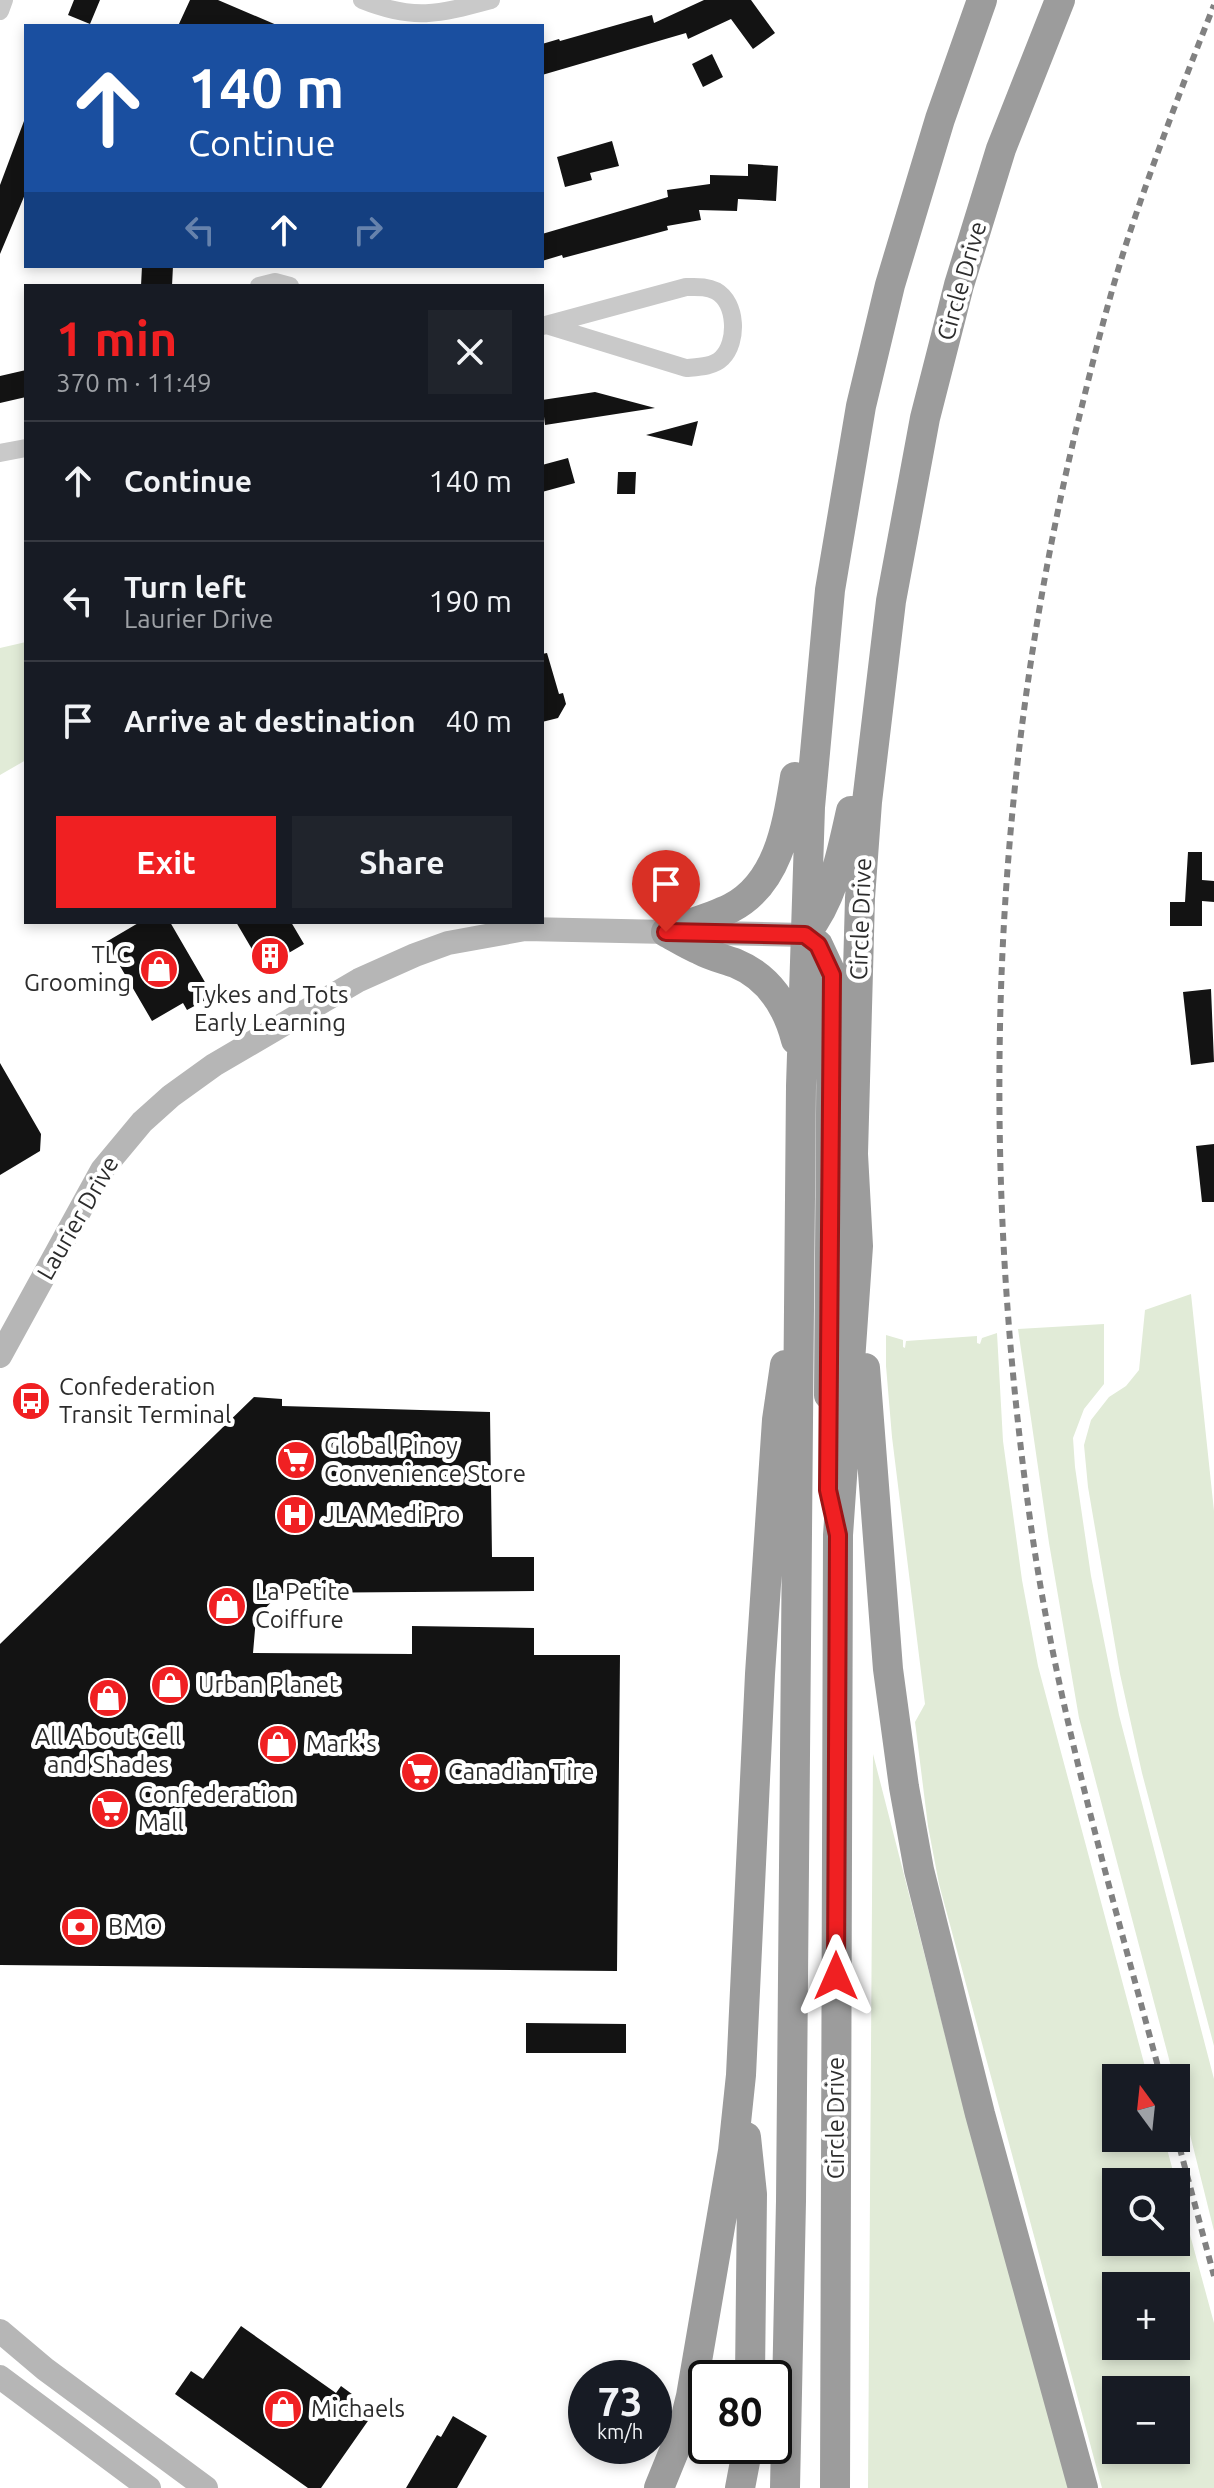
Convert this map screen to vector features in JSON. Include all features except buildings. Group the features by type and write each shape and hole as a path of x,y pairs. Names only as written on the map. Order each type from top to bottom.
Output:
{"highway":[{"name":"Circle Drive","path":"785,2488 802,1252 801,1086 810,807 825,634 861,406 890,285 940,119 982,0"},
{"name":"Circle Drive","path":"835,2488 838,1535 858,1246 853,1154 860,898 867,802 891,601 911,485 959,285 1001,149 1060,0"},
{"path":"666,932 733,907 753,892 767,875 786,828 825,634"},
{"path":"838,1535 828,1490 832,975 818,945 805,935 822,912 837,871 879,688"},
{"path":"666,932 698,950 737,964 757,975 773,990 786,1010 795,1037 801,1086"},
{"path":"858,1246 884,1618 904,1787 919,1870 973,2084 1083,2488"},
{"path":"659,2488 683,2429 691,2396 733,2151 741,2075 760,1674 776,1436 802,1252"},
{"path":"741,2075 752,2194 750,2360"},
{"path":"740,2488 745,2464"}],"main road":[{"name":"Laurier Drive","path":"0,1356 102,1170 121,1145 159,1106 226,1058 359,980 448,943 525,929 805,935"},
{"path":"0,2331 45,2369 206,2488"},
{"path":"0,2377 149,2488"}],"street":[{"path":"0,11 4,0"},
{"path":"362,0 409,15 449,11 491,0"},
{"path":"704,286 719,292 728,302 733,331 730,345 721,360 704,367 686,368 544,326 686,287 704,286"},
{"path":"0,453 24,448"}],"green space":[{"path":"24,642 24,761 0,775 0,648"},
{"path":"1191,1294 1214,1511 1214,2046 1142,1773 1120,1674 1088,1487 1084,1445 1091,1420 1109,1397 1126,1386 1139,1370 1145,1310"},
{"path":"1104,1324 1104,1384 1084,1409 1073,1438 1075,1467 1091,1576 1119,1715 1214,2079 1214,2231 1190,2134 1190,2064 1170,2064 1079,1718 1049,1543 1018,1329"},
{"path":"997,1333 1003,1441 1022,1580 1038,1666 1144,2064 1102,2064 1102,2152 1168,2152 1172,2168 1102,2168 1102,2256 1190,2256 1190,2235 1214,2323 1214,2488 1102,2488 939,1884 915,1722 925,1704 892,1437 886,1335 903,1340 905,1348 906,1341 977,1336 977,1343 980,1344 982,1338"},
{"path":"873,1754 949,2050 1069,2488 868,2488"}],"railway":[{"path":"1157,2064 1070,1730 1041,1590 1030,1519 1014,1382 1004,1245 999,1109 1002,972 1010,836 1025,700 1047,565 1076,430 1129,235 1214,5"},
{"path":"1181,2152 1214,2276"}],"place":[{"name":"Tykes and Tots Early Learning","path":"270,956"},
{"name":"TLC Grooming","path":"159,969"},
{"name":"Confederation Transit Terminal","path":"31,1401"},
{"name":"Global Pinoy Convenience Store","path":"296,1460"},
{"name":"JLA MediPro","path":"295,1515"},
{"name":"La Petite Coiffure","path":"227,1606"},
{"name":"Urban Planet","path":"170,1685"},
{"name":"All About Cell and Shades","path":"108,1698"},
{"name":"Mark's","path":"278,1744"},
{"name":"Canadian Tire","path":"420,1772"},
{"name":"Confederation Mall","path":"110,1809"},
{"name":"BMO","path":"80,1927"},
{"name":"Michaels","path":"283,2409"}],"route":[{"path":"666,932 805,935 818,945 832,975 828,1490 838,1535 836,1976"}]}
